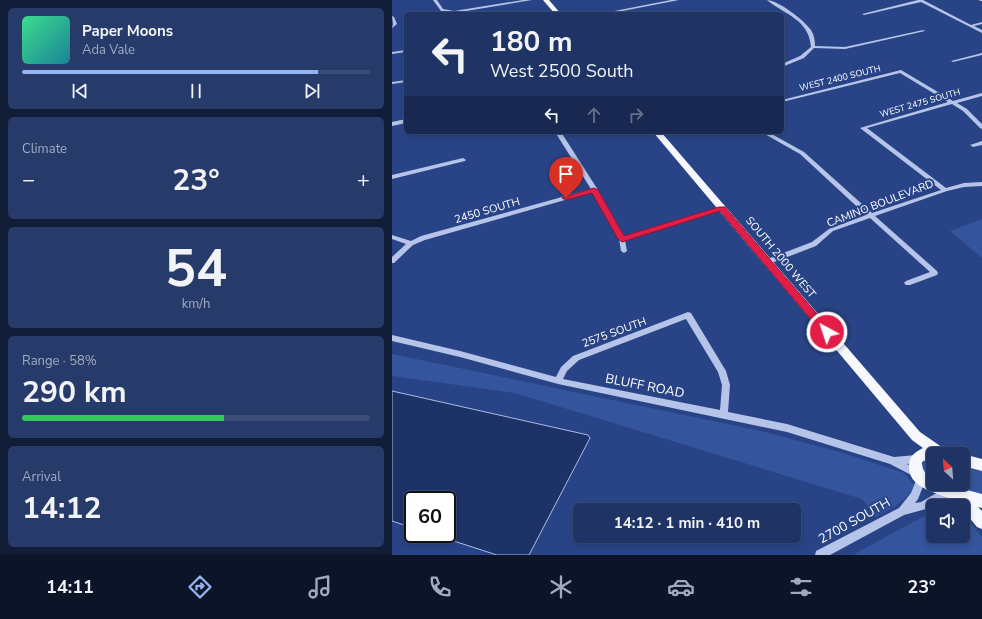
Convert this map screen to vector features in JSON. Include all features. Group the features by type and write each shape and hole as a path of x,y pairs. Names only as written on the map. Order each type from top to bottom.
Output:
{"main road":[{"path":"546,0 556,12"},
{"name":"SOUTH 2000 WEST","path":"659,134 916,436 931,447"},
{"path":"916,436 917,457 915,467 920,477 930,485 982,501"},
{"path":"917,457 926,452"},
{"path":"970,460 982,460"},
{"path":"970,462 982,465"},
{"path":"954,492 982,522"}],"street":[{"path":"436,0 442,10 448,12 458,12 530,0"},
{"path":"656,0 660,3"},
{"path":"612,12 677,0"},
{"path":"768,0 802,22 812,34 813,47"},
{"path":"864,14 921,1 982,32"},
{"path":"784,14 790,13"},
{"path":"392,18 395,24 392,27"},
{"path":"970,26 982,23"},
{"path":"784,65 802,57 813,47 845,48 923,31"},
{"path":"392,53 404,50"},
{"path":"953,61 982,54"},
{"name":"WEST 2400 SOUTH","path":"784,100 901,71 952,102"},
{"path":"392,83 404,81"},
{"name":"WEST 2475 SOUTH","path":"945,190 863,128 982,94"},
{"path":"952,102 966,110 982,127"},
{"path":"392,124 404,121"},
{"path":"559,134 622,239 624,251"},
{"path":"768,134 802,153 935,273 908,283"},
{"path":"973,146 982,143"},
{"path":"392,177 463,160"},
{"name":"CAMINO BOULEVARD","path":"768,262 814,244 831,230 871,215 945,190 964,185 982,184"},
{"name":"2450 SOUTH","path":"392,261 411,243 423,238 594,190"},
{"path":"622,239 722,208"},
{"path":"392,237 411,243"},
{"name":"2575 SOUTH","path":"558,381 564,369 576,358 688,314 722,371 726,385 724,414"},
{"name":"BLUFF ROAD","path":"392,338 460,354 558,381 724,414 794,430 892,460 907,467 920,477"},
{"name":"BLUFF ROAD","path":"892,460 917,457"},
{"path":"902,510 915,496 920,477"},
{"path":"902,510 923,506 954,492"},
{"name":"2700 SOUTH","path":"820,555 902,510"}],"shaded area":[{"path":"982,219 982,258 950,231"},
{"path":"392,354 761,431 840,452 904,473 914,485 911,493 894,507 876,517 862,499 515,393 392,376"},
{"path":"392,391 588,435 590,438 529,555 497,555 456,542 456,491 404,491 404,525 392,521"},
{"path":"926,460 926,474 922,465"},
{"path":"970,468 982,471 982,494 970,491"},
{"path":"926,515 926,543 970,543 970,522 982,537 982,555 853,555"}],"route":[{"path":"566,198 594,190 622,239 722,208 827,332"}]}
